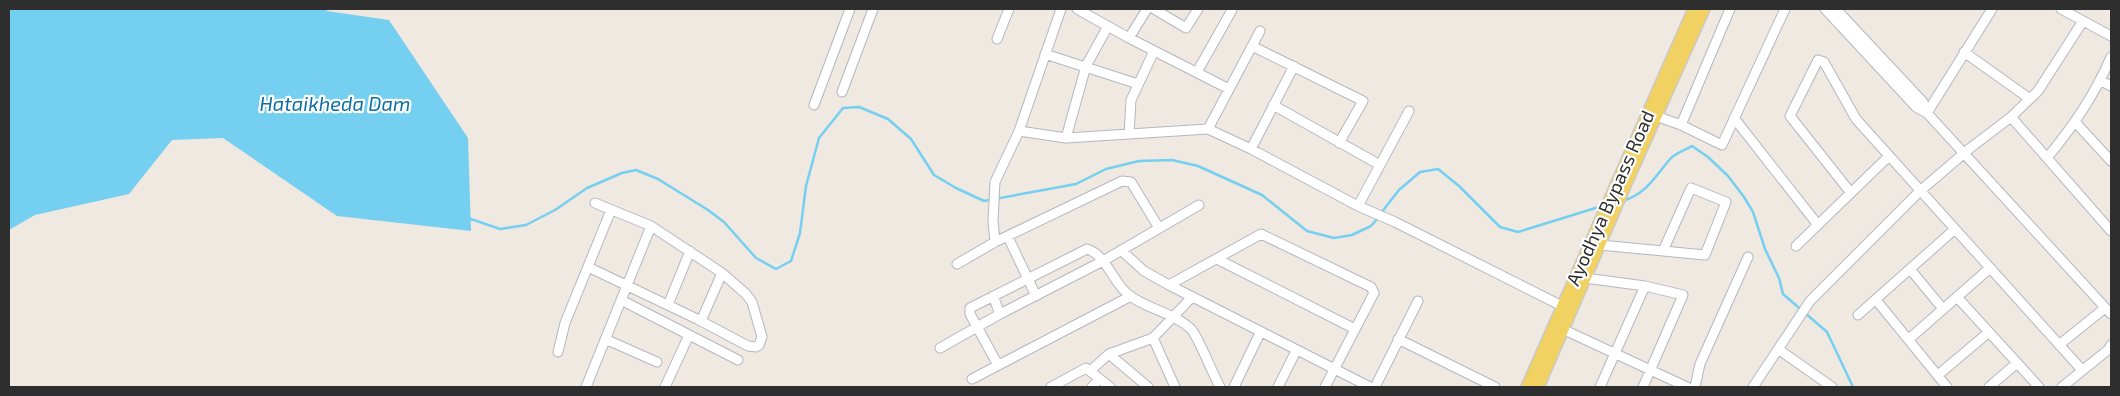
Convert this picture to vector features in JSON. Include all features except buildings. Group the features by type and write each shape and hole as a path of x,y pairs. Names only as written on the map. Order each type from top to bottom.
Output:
{"main road":[{"name":"Ayodhya Bypass Road","path":"1527,387 1538,379 1550,346 1603,227 1694,9"},
{"name":"Ayodhya Bypass Road","path":"1622,180 1656,116 1704,9"},
{"name":"Ayodhya Bypass Road","path":"1567,308 1585,278 1600,245 1603,227"}],"street":[{"path":"814,106 850,9"},
{"path":"842,92 873,9"},
{"path":"997,39 1009,9"},
{"path":"995,242 993,221 995,182 1019,131 1061,9"},
{"path":"1077,9 1229,89"},
{"path":"1129,38 1147,9"},
{"path":"1154,9 1186,28 1198,9"},
{"path":"1681,125 1730,9"},
{"path":"1656,116 1681,125 1722,145 1785,9"},
{"path":"1825,9 1916,107 1927,113 2108,311 2059,346"},
{"path":"1836,9 1923,102 1927,113"},
{"path":"1927,113 1992,9"},
{"path":"2061,9 2111,36"},
{"path":"1197,72 1232,10"},
{"path":"1754,387 1810,301 1920,191 1963,154 2011,117 2038,91 2083,21"},
{"path":"1066,138 1086,66 1108,26"},
{"path":"1208,129 1260,31"},
{"path":"1252,46 1363,101 1339,143"},
{"path":"1129,134 1131,100 1154,51"},
{"path":"1964,52 2030,99"},
{"path":"1045,54 1138,84"},
{"path":"2047,158 2076,123 2101,81 2111,57"},
{"path":"1851,193 1790,116 1818,60 1824,62 1856,118 2082,370"},
{"path":"1251,149 1294,66"},
{"path":"2101,81 2111,86"},
{"path":"1273,105 1380,166"},
{"path":"1358,206 1409,111"},
{"path":"2011,117 2111,231"},
{"path":"1734,118 1818,225"},
{"path":"2076,123 2111,160"},
{"path":"1019,131 1066,138 1208,129 1251,149 1358,206 1395,222 1567,308"},
{"path":"1796,246 1890,156"},
{"path":"957,264 995,242 1089,196 1127,180 1135,187 1160,228"},
{"path":"1600,245 1663,251 1706,255 1726,202 1691,188 1663,251"},
{"path":"588,267 701,321 748,346 756,347 761,342 752,302 746,294 722,273 651,226 595,203"},
{"path":"940,348 1000,314 1103,261 1199,205"},
{"path":"558,352 564,323 611,210"},
{"path":"586,387 651,226"},
{"path":"1858,315 1955,229"},
{"path":"1168,285 1261,234 1371,287 1374,293 1325,387"},
{"path":"1008,237 1036,296"},
{"path":"998,365 970,314 970,308 1087,249 1094,252 1103,261 1116,282 1130,296 1192,330 1220,387"},
{"path":"1121,250 1144,271 1168,285 1333,370 1370,387"},
{"path":"668,305 690,251"},
{"path":"1695,387 1702,358 1748,257"},
{"path":"1217,258 1355,329"},
{"path":"1909,339 1990,268"},
{"path":"1910,269 1943,309"},
{"path":"701,321 722,273"},
{"path":"1585,278 1645,286 1683,295 1643,387"},
{"path":"1600,387 1645,286"},
{"path":"992,296 1000,314"},
{"path":"972,379 1130,296"},
{"path":"1090,371 1109,354 1152,338 1192,297"},
{"path":"1957,297 2039,387"},
{"path":"621,300 738,360"},
{"path":"1876,300 1948,387"},
{"path":"1375,387 1418,301"},
{"path":"1559,327 1687,387"},
{"path":"1938,375 1989,332"},
{"path":"1234,387 1260,333"},
{"path":"665,387 689,335"},
{"path":"1152,338 1175,387"},
{"path":"605,339 657,362"},
{"path":"1398,339 1494,387"},
{"path":"2062,387 2109,349 2111,345"},
{"path":"1778,349 1832,387"},
{"path":"1278,387 1296,351"},
{"path":"1109,354 1148,387"},
{"path":"1989,387 2017,363"},
{"path":"1051,387 1086,368 1110,387"},
{"path":"1092,387 1099,379"}],"water":[{"name":"Hataikheda Dam","path":"9,9 326,9 327,11 389,20 468,138 471,231 337,216 223,138 172,140 129,194 35,215 9,230"}],"waterway":[{"path":"468,218 500,229 526,225 555,210 587,188 622,173 636,170 658,179 708,210 724,222 756,258 776,269 791,261 800,233 806,186 819,138 843,108 859,107 888,119 911,139 934,175 984,201 1076,184 1106,169 1139,161 1172,160 1198,166 1262,195 1307,231 1334,238 1352,235 1371,226 1378,218"},
{"path":"1622,201 1638,194 1655,178 1671,158 1692,146 1708,157 1728,176 1753,212 1765,249 1779,278 1783,294 1827,332 1853,387"},
{"path":"1381,213 1399,190 1420,172 1438,169 1459,186 1500,227 1518,232 1602,206"}]}
